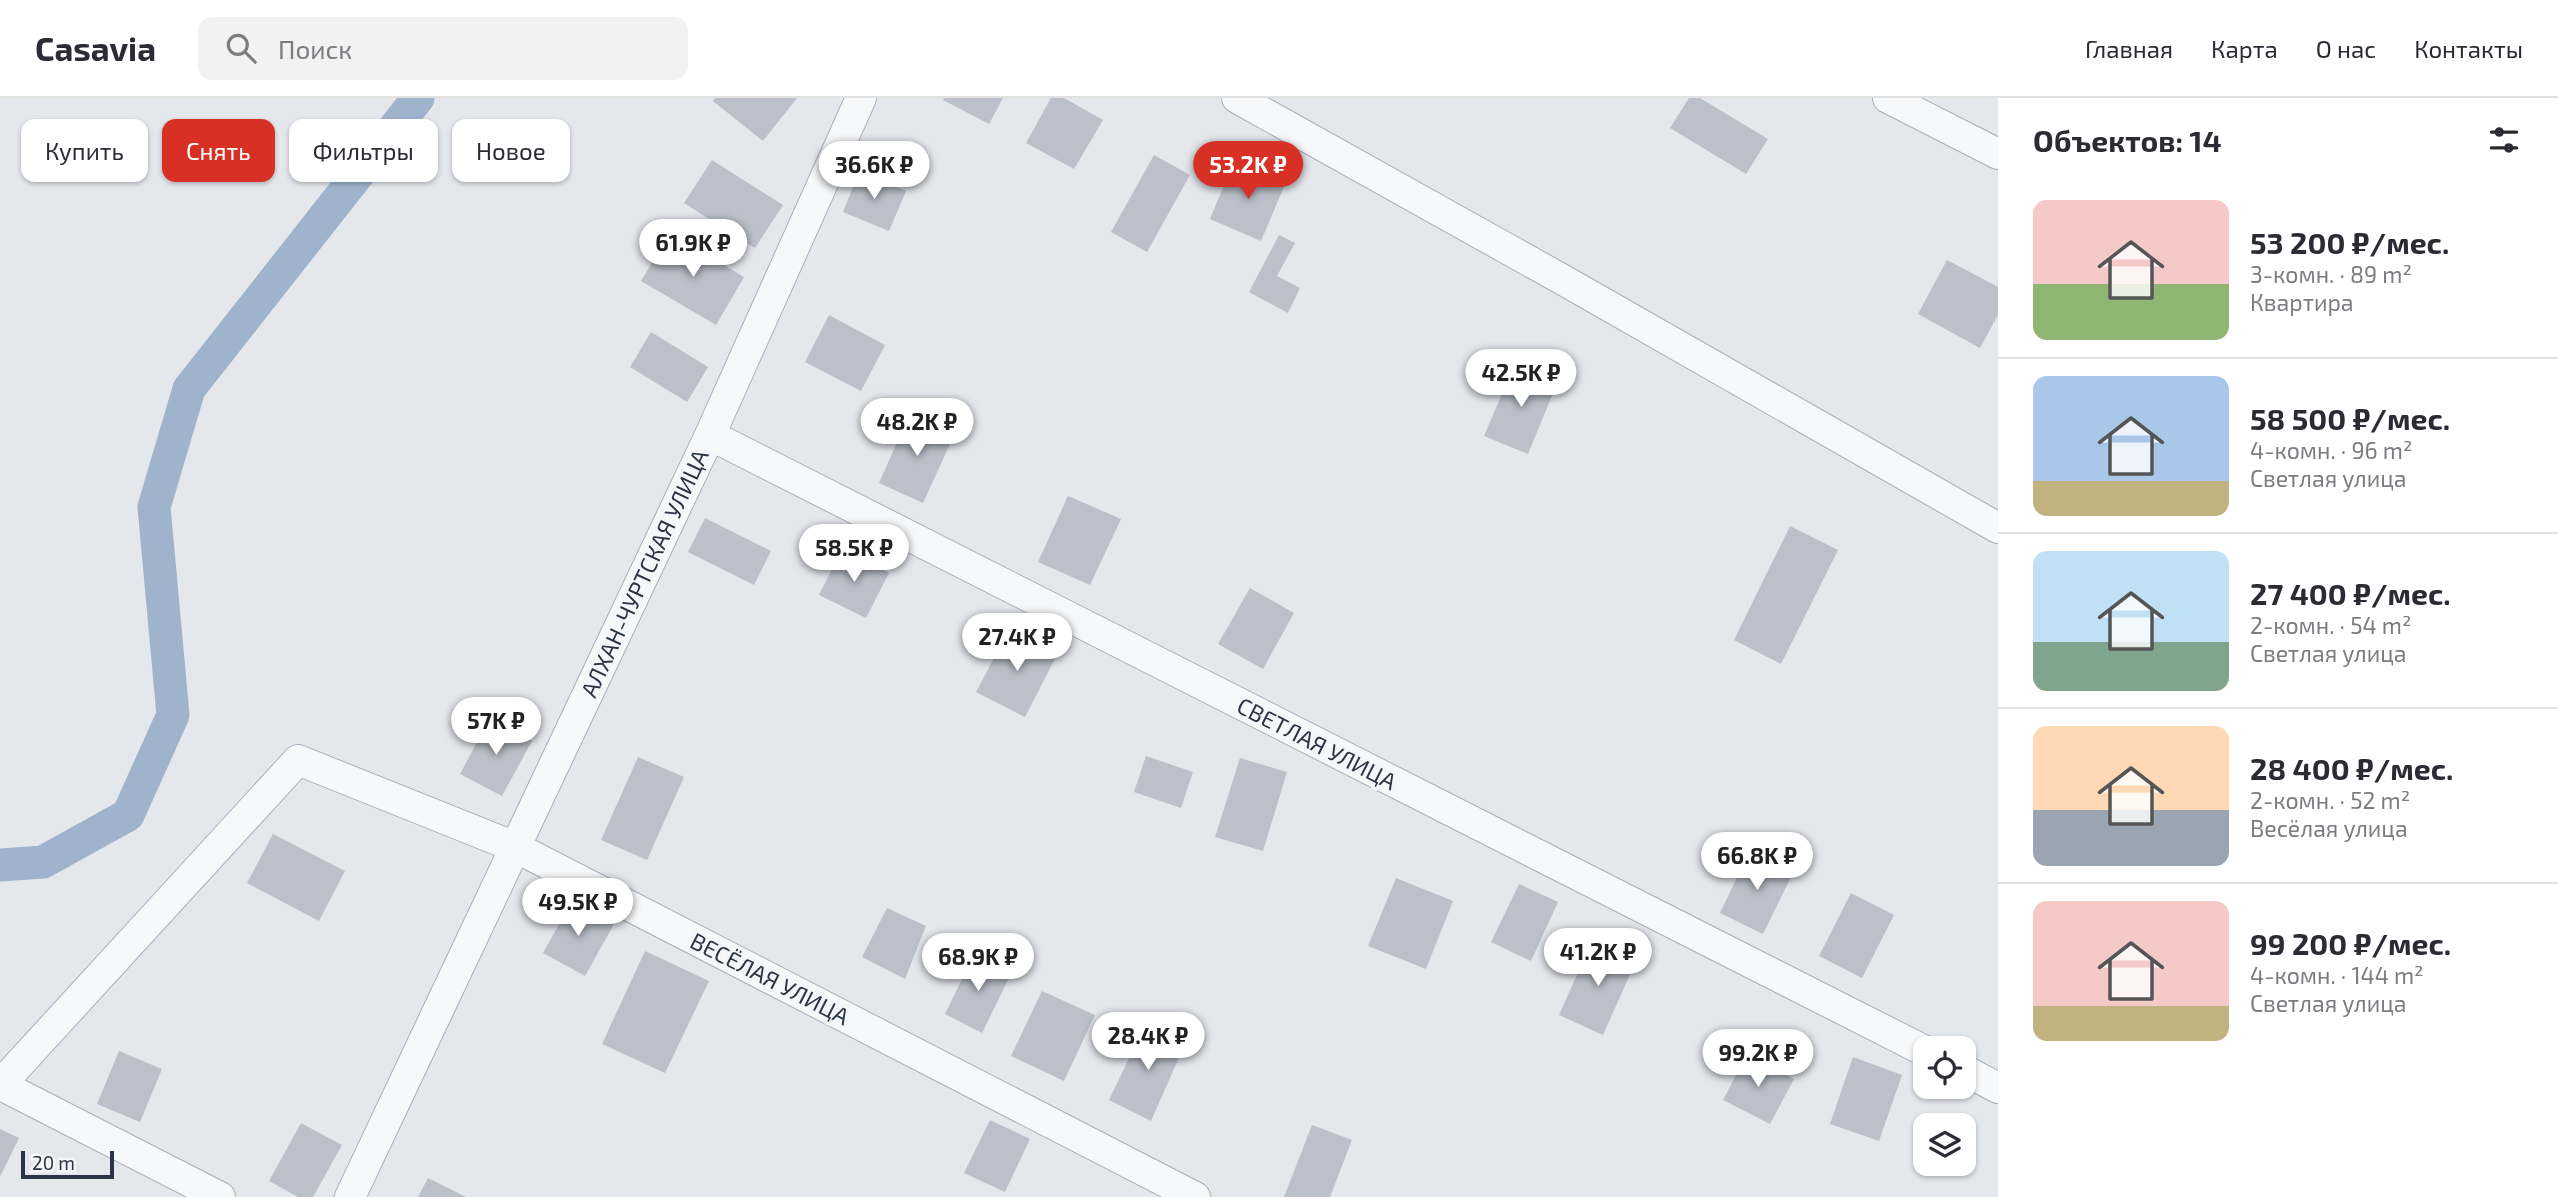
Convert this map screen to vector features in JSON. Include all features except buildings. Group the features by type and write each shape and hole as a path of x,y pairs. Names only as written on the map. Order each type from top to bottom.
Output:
{"street":[{"name":"АЛХАН-ЧУРТСКАЯ УЛИЦА","path":"350,1197 710,435 861,98"},
{"path":"1237,98 1998,528"},
{"path":"1888,98 1998,154"},
{"name":"СВЕТЛАЯ УЛИЦА","path":"710,435 1913,1045"},
{"name":"ВЕСЁЛАЯ УЛИЦА","path":"0,1085 298,760 515,847 1195,1197"},
{"path":"1976,1076 1998,1088"},
{"path":"0,1085 220,1197"}],"waterway":[{"path":"0,865 43,862 128,815 173,715 154,507 189,389 418,98"}]}
